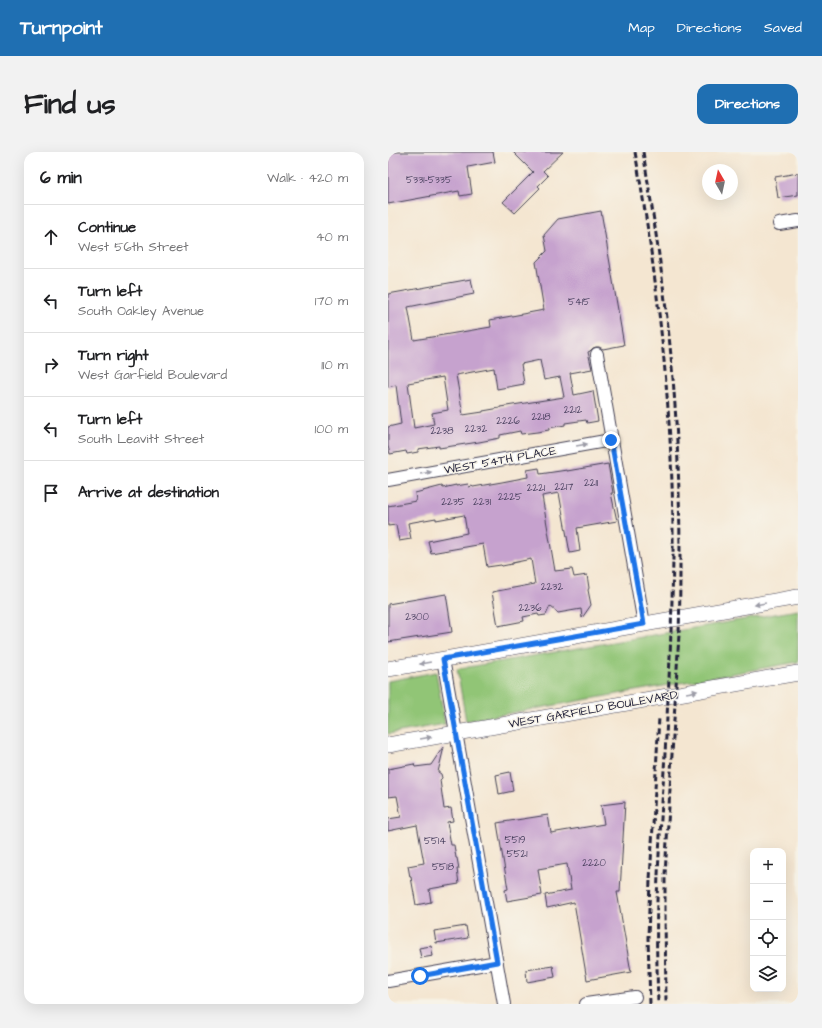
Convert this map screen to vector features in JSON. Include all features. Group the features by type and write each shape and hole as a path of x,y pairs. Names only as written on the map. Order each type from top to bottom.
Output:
{"street":[{"path":"779,224 798,221"},
{"path":"597,354 644,624"},
{"name":"WEST 54TH PLACE","path":"388,480 611,440"},
{"path":"388,669 798,597"},
{"path":"443,659 504,1004"},
{"name":"WEST GARFIELD BOULEVARD","path":"388,745 798,673"},
{"path":"388,981 497,962"},
{"path":"586,1004 635,997"}],"green space":[{"path":"798,610 798,662 466,721 457,669"},
{"path":"436,672 445,724 388,734 388,681"}],"building":[{"path":"388,152 493,152 495,162 468,167 472,194 460,196 459,191 388,204"},
{"path":"513,152 563,152 543,171 548,176 538,186 540,188 515,213 503,202 533,172"},
{"path":"798,173 798,195 778,198 775,177"},
{"path":"601,211 624,345 603,349 599,347 593,348 588,352 592,369 570,373 574,395 593,391 598,421 587,423 586,420 565,423 565,425 549,428 549,430 521,434 520,431 500,435 500,438 479,442 439,448 439,446 418,449 418,452 407,454 406,451 390,454 388,446 388,427 401,424 396,385 388,387 388,294 471,279 474,294 408,307 414,340 491,327 490,320 544,310 536,262 547,251 544,235 558,219","holes":["540,360 544,380 560,377 564,397 500,407 483,412 463,415 456,375 494,368 497,389 524,384 521,364","443,377 448,410 432,413 434,424 414,428 408,383"]},
{"path":"608,464 613,493 611,493 617,521 577,528 580,551 570,553 559,493 542,496 555,571 572,569 574,577 587,575 591,605 582,618 581,609 558,613 550,606 546,615 539,616 538,614 523,617 524,621 498,626 492,592 535,584 531,559 502,566 487,567 483,544 431,553 428,541 467,533 464,515 408,523 411,539 399,541 396,525 388,526 388,506 416,501 415,493 442,486 443,488 468,484 469,487 473,487 528,477 527,470 539,468 540,474"},
{"path":"446,594 452,632 388,642 388,604"},
{"path":"443,747 438,772 441,774 442,778 440,780 444,809 451,808 453,821 447,822 451,845 454,845 457,858 459,884 429,889 431,902 416,905 408,866 424,863 417,825 388,831 388,819 401,817 397,796 388,797 388,769 414,764 415,767 431,765"},
{"path":"510,772 513,791 499,794 496,775"},
{"path":"625,802 620,892 617,892 631,972 587,980 574,902 547,908 545,895 571,890 567,864 538,869 542,895 507,901 505,890 508,889 497,823 548,815 551,833 604,824 601,805"},
{"path":"466,926 468,938 436,943 434,931"},
{"path":"431,946 433,956 421,958 419,948"},
{"path":"553,966 555,977 527,982 526,970"}],"railway":[{"path":"635,152 644,202 658,303 668,405 673,507 671,638 657,901 658,1004"},
{"path":"643,152 659,253 671,354 676,422 679,502 679,634 665,875 666,1004"},
{"path":"650,1004 648,938 659,717"}],"route":[{"path":"420,976 497,962 443,659 644,624 611,440"}]}
